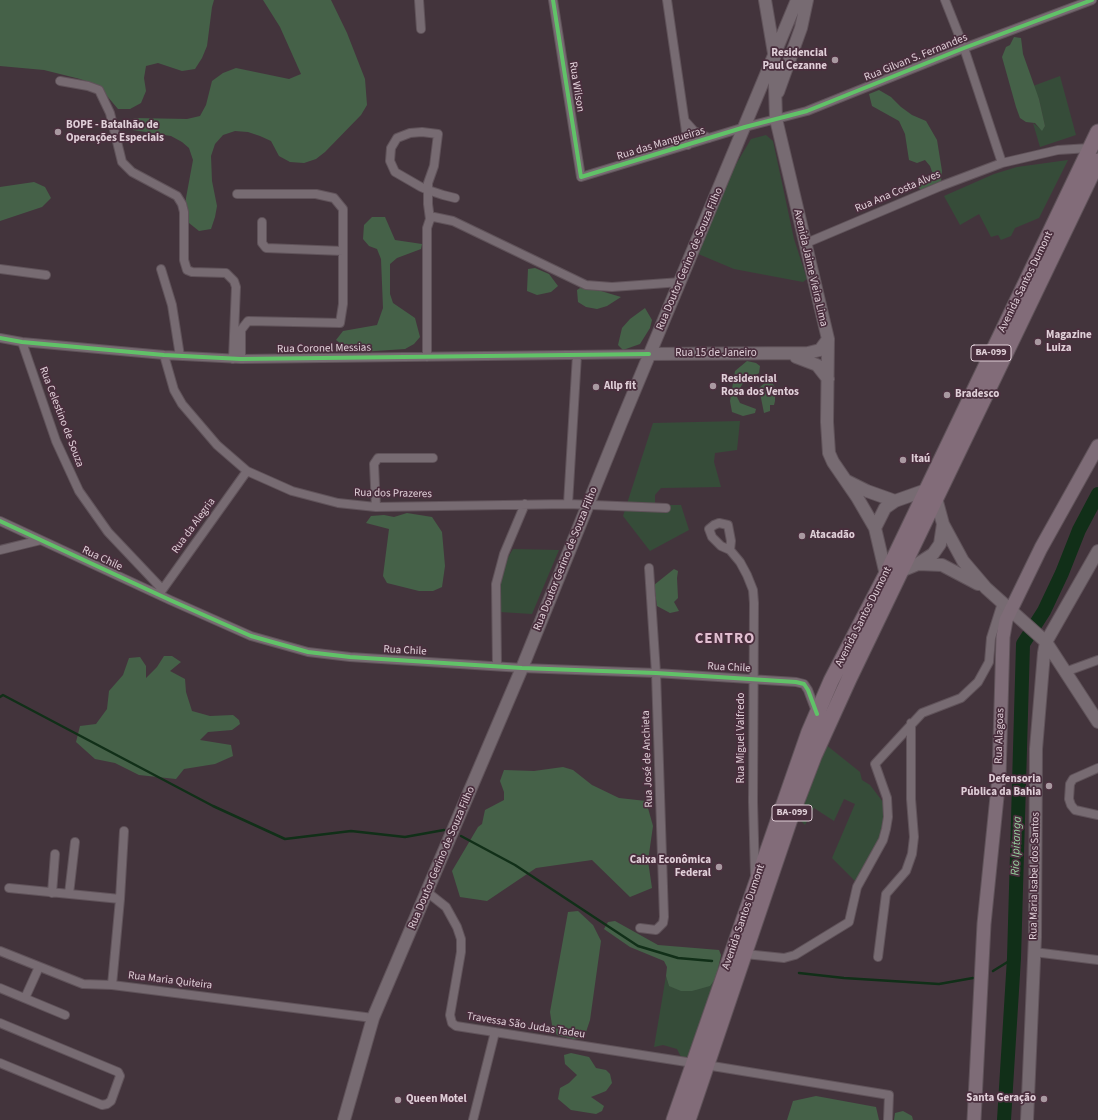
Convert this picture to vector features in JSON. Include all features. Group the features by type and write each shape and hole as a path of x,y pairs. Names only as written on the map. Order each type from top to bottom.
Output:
{"highway":[{"name":"Avenida Santos Dumont","path":"674,1120 745,954 791,816 814,756 901,570 931,494 1098,132"},
{"name":"Avenida Santos Dumont","path":"688,1120 699,1064 756,884 817,714 831,681 886,575 931,494 1098,161"}],"main road":[{"name":"Avenida Jaime Vieira Lima","path":"765,0 774,53 776,119 804,244 828,340 827,422 829,453 833,462 846,480 875,528 886,575"},
{"name":"Rua Doutor Gerino de Souza Filho","path":"344,1120 373,1018 428,892 522,668 649,354 681,282 797,0"},
{"path":"776,96 801,28 807,0"},
{"name":"Rua 15 de Janeiro","path":"649,354 784,354 814,352 823,348 828,340"},
{"name":"Rua 15 de Janeiro","path":"784,354 808,360 817,365 828,379"},
{"name":"Rua Alagoas","path":"974,1120 984,924 998,777 1003,637 1006,620 1041,548 1098,446"},
{"name":"Avenida Jaime Vieira Lima","path":"846,480 867,491 895,501"},
{"path":"875,528 885,508 895,501 931,494 943,524 963,561 986,588 1044,639 1098,722"},
{"path":"901,570 918,564 933,554 940,544 943,524"},
{"name":"Rua Maria Isabel dos Santos","path":"1027,1120 1034,952 1036,749 1044,639 1098,551"},
{"path":"918,564 942,565 986,588"}],"street":[{"path":"419,0 421,29"},
{"name":"Rua Wilson","path":"553,0 581,177"},
{"path":"667,0 688,145"},
{"path":"945,0 964,48 1002,163"},
{"name":"Rua Gilvan S. Fernandes","path":"745,127 807,111 964,48 1092,0"},
{"path":"60,81 99,90 110,113 122,162 132,172 177,196 182,204 184,212 184,260 187,270 192,272 220,272 231,277 236,287 235,311 237,359"},
{"path":"685,121 694,131 709,138"},
{"name":"Rua das Mangueiras","path":"581,177 745,127"},
{"path":"427,357 427,228 430,219 428,190 428,183 434,166 438,134 422,132 410,133 397,138 391,148 390,161 395,172 406,180 428,190 455,198"},
{"name":"Rua Ana Costa Alves","path":"804,244 941,186 1002,163 1058,150 1090,148"},
{"path":"235,311 248,321 340,323 343,304 343,209 334,198 316,194 237,194"},
{"path":"430,219 434,217 453,221 586,285 612,287 681,282"},
{"path":"262,222 262,243 266,248 343,251"},
{"path":"0,269 46,275"},
{"path":"161,269 172,305 180,356"},
{"path":"237,359 241,330 248,321"},
{"name":"Rua Coronel Messias","path":"0,338 22,342 164,355 237,359 649,354"},
{"name":"Rua Celestino de Souza","path":"22,342 56,441 80,491 108,532 160,592"},
{"name":"Rua dos Prazeres","path":"164,355 174,390 182,404 217,445 247,471 276,484 310,496 338,503 376,507 568,504 666,508"},
{"path":"568,504 577,355"},
{"path":"376,507 374,464 378,458 433,458"},
{"name":"Rua da Alegria","path":"160,592 247,471"},
{"path":"497,666 496,584 504,554 525,504"},
{"name":"Rua Chile","path":"0,521 160,592 251,636 308,652 350,657 522,668 656,673 753,678 796,682 804,684 817,714"},
{"name":"Rua Miguel Valfredo","path":"730,550 731,540 728,525 719,523 709,529 712,538 721,546 730,550 748,575 754,603 753,802 756,884"},
{"path":"0,550 41,540"},
{"name":"Rua José de Anchieta","path":"640,928 656,930 663,923 664,917 656,673 649,568"},
{"path":"745,954 784,958 795,955 850,922 858,887 883,840 888,817 887,798 875,764 911,723 922,713 961,698 978,682 989,662 992,638 1011,610"},
{"path":"1065,672 1098,660"},
{"path":"878,957 886,894 906,871 912,854 914,838 911,799 911,723"},
{"path":"1098,768 1073,779 1070,784 1069,799 1071,805 1076,810 1098,815"},
{"name":"Rua Maria Quiteira","path":"124,831 120,899 112,986 373,1018"},
{"path":"70,894 75,842"},
{"path":"52,893 55,854"},
{"path":"9,888 120,899"},
{"name":"Travessa São Judas Tadeu","path":"428,892 439,900 453,917 461,939 461,952 450,1004 452,1023 468,1030 495,1032 889,1095 888,1120"},
{"path":"0,950 83,984 112,986"},
{"path":"1034,952 1098,960"},
{"path":"25,998 39,967"},
{"path":"0,988 65,1015"},
{"path":"0,1023 118,1072 120,1076 111,1101 102,1105 0,1063"},
{"path":"473,1120 495,1032"}],"green space":[{"path":"0,0 214,0 207,46 195,69 182,71 158,63 146,66 144,78 146,91 141,103 130,109 118,109 102,90 92,83 44,70 0,66"},
{"path":"263,0 331,0 347,33 365,79 367,105 361,115 325,152 316,159 304,163 290,162 279,156 271,141 260,136 248,132 235,131 223,135 215,144 211,156 212,181 217,206 215,217 211,229 199,231 189,223 186,211 186,198 193,160 189,148 171,136 133,130 130,124 134,118 187,119 200,116 206,105 212,81 223,73 236,68 289,79 301,74 280,27"},
{"path":"1014,37 1021,38 1023,54 1039,99 1045,126 1042,131 1035,123 1026,122 1020,118 1016,107 1002,57 1006,47 1010,45"},
{"path":"1060,76 1076,135 1040,147 1033,123 1042,130 1045,126 1039,99 1033,86"},
{"path":"879,90 891,97 912,115 926,121 937,140 942,171 941,181 921,190 918,187 919,183 935,180 930,166 925,160 917,163 909,160 905,134 899,121 872,106 869,94"},
{"path":"766,135 773,141 794,239 807,279 803,282 734,269 696,253 726,181 751,139"},
{"path":"1068,160 1039,218 1015,228 1011,236 1001,240 998,235 991,237 979,214 960,225 944,196 994,174 1017,167"},
{"path":"34,182 45,187 51,198 42,207 0,221 0,187"},
{"path":"372,217 385,217 395,240 422,244 421,249 397,258 390,264 390,294 393,303 415,318 420,337 414,344 405,349 360,352 347,348 336,340 343,331 377,325 383,308 381,259 377,249 369,246 363,239 364,225"},
{"path":"535,268 549,274 558,286 551,292 537,295 527,291 528,269"},
{"path":"580,288 601,291 621,297 607,306 597,309 586,307 578,302 577,290"},
{"path":"645,308 652,320 650,328 640,344 623,350 618,345 622,328 630,319"},
{"path":"747,361 756,363 760,366 759,373 743,383 736,395 740,403 756,409 755,413 743,416 732,412 730,401 735,371"},
{"path":"766,382 772,382 775,388 775,401 774,405 770,405 770,411 764,413 759,388"},
{"path":"740,421 737,450 715,453 714,462 721,487 661,488 655,495 655,505 681,505 689,530 650,551 623,516 653,423"},
{"path":"407,513 432,517 442,532 445,566 442,587 433,591 419,591 387,583 383,576 389,529 366,523 371,516 384,515 394,517"},
{"path":"513,549 559,550 532,614 500,612 498,591 506,561"},
{"path":"674,569 678,571 678,598 674,602 679,611 670,613 657,606 654,585"},
{"path":"164,656 172,656 181,662 170,671 185,679 186,692 192,711 210,716 233,715 239,720 240,724 232,730 208,732 200,740 231,745 233,756 215,764 184,769 176,779 139,775 115,763 95,759 76,742 80,726 96,724 107,709 109,691 123,675 129,658 140,657 146,666 146,678 157,667"},
{"path":"825,744 860,772 862,780 870,785 883,802 884,822 876,848 856,882 832,858 855,804 844,799 834,821 814,808 805,825 797,817"},
{"path":"563,767 573,770 592,785 619,798 646,801 653,826 648,861 652,888 630,897 592,860 536,868 487,901 460,897 452,871 478,827 482,824 485,810 504,800 504,792 500,781 504,770 534,771"},
{"path":"578,911 593,925 601,941 590,1020 584,1038 573,1039 557,1035 552,1025 550,1012 568,912"},
{"path":"615,921 658,945 719,950 721,955 716,978 710,986 692,991 681,991 669,986 666,976 667,967 664,961 630,947 604,929 608,922"},
{"path":"666,976 669,986 716,978 688,1058 682,1059 677,1049 663,1045 654,1047"},
{"path":"571,1053 589,1057 596,1068 606,1070 610,1074 612,1083 606,1091 591,1097 604,1106 602,1111 596,1114 571,1110 558,1099 560,1088 569,1083 577,1075 565,1064 564,1055"},
{"path":"816,1096 876,1107 879,1120 787,1120 793,1101"},
{"path":"903,1111 912,1116 913,1120 894,1120 895,1113"}],"waterway":[{"name":"Rio Ipitanga","path":"1004,1120 1014,958 1023,644 1044,611 1062,573 1079,530 1098,494"},
{"path":"0,697 3,695 213,806 285,839 351,831 405,837 444,830"},
{"path":"461,836 515,865 638,946 678,958 712,961"},
{"path":"993,971 1014,958"},
{"path":"799,973 844,978 939,984 973,978"}],"cycle path":[{"path":"553,0 581,177 745,127 807,111 964,48 1092,0"},
{"path":"0,338 22,342 164,355 241,359 649,354"},
{"path":"0,521 251,636 308,652 350,657 522,668 656,673 796,682 804,684 808,690 817,714"}],"place":[{"name":"Residencial Paul Cezanne","path":"835,60"},
{"name":"BOPE - Batalhão de Operações Especiais","path":"58,132"},
{"name":"Magazine Luiza","path":"1038,342"},
{"name":"Residencial Rosa dos Ventos","path":"713,386"},
{"name":"Allp fit","path":"596,387"},
{"name":"Bradesco","path":"947,395"},
{"name":"Itaú","path":"903,460"},
{"name":"Atacadão","path":"802,536"},
{"name":"Defensoria Pública da Bahia","path":"1049,786"},
{"name":"Caixa Econômica Federal","path":"719,867"},
{"name":"Santa Geração","path":"1044,1099"},
{"name":"Queen Motel","path":"398,1100"}],"district":[{"name":"CENTRO","path":"725,640"}]}
